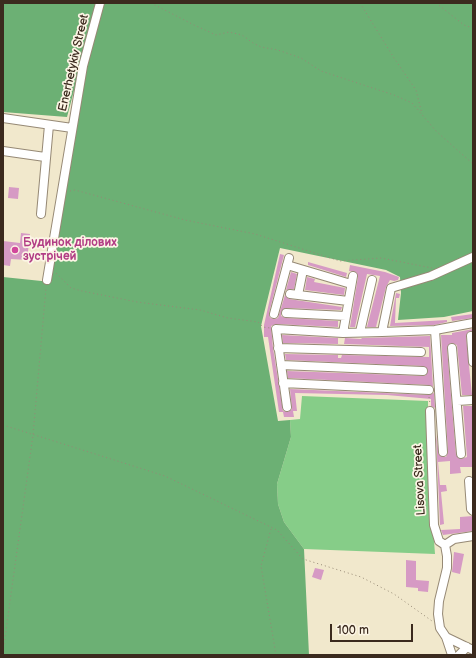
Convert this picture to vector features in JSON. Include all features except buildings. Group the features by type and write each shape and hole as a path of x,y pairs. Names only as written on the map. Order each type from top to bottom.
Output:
{"street":[{"name":"Enerhetykiv Street","path":"47,280 83,66 100,3"},
{"path":"3,118 72,128"},
{"path":"41,214 45,156 49,125"},
{"path":"3,152 45,156"},
{"path":"382,332 391,288 442,271 473,257"},
{"path":"274,314 288,261 303,270 351,284"},
{"path":"303,270 294,294 348,301"},
{"path":"343,333 353,276"},
{"path":"360,332 372,280"},
{"path":"286,313 346,316"},
{"path":"287,407 276,329 343,333 382,332 435,330 473,323"},
{"path":"435,330 443,452"},
{"path":"471,336 473,362"},
{"path":"278,348 421,352"},
{"path":"452,348 458,400 461,454"},
{"path":"281,365 423,372"},
{"path":"283,383 429,390"},
{"path":"458,400 473,400"},
{"name":"Lisova Street","path":"430,411 434,526 439,541 445,545 447,568 439,601 440,628"},
{"path":"469,481 471,509 473,511"},
{"path":"445,545 454,540 473,536"},
{"path":"440,628 446,637 452,655"},
{"path":"446,637 470,649"},
{"path":"459,655 470,649"}],"path":[{"path":"151,3 216,35 229,32 242,34 253,43 301,58 321,71 394,95 412,104 436,131 473,164"},
{"path":"360,3 416,90 422,114"},
{"path":"436,3 464,25 473,28"},
{"path":"62,192 75,190 185,220 254,234 340,261 381,258 442,271"},
{"path":"49,267 71,288 137,302 200,310 228,318 258,322 263,327 276,329"},
{"path":"9,655 3,653 33,434 47,280"},
{"path":"429,390 430,411"},
{"path":"3,425 165,476 277,530 303,559 361,577 394,594 421,612 440,628"},
{"path":"271,528 261,566 276,655"}],"green space":[{"path":"3,3 97,3 67,117 3,112"},
{"path":"104,3 473,3 473,311 444,317 398,320 401,293 400,277 386,270 280,248 261,326 278,421 290,420 291,437 277,484 278,504 284,522 304,549 309,655 3,655 3,277 51,282 86,67"},
{"path":"302,396 428,401 428,462 435,554 304,549 284,522 278,504 277,484 291,437 290,420 300,419"}],"place":[{"name":"Будинок ділових зустрічей","path":"15,250"}]}
